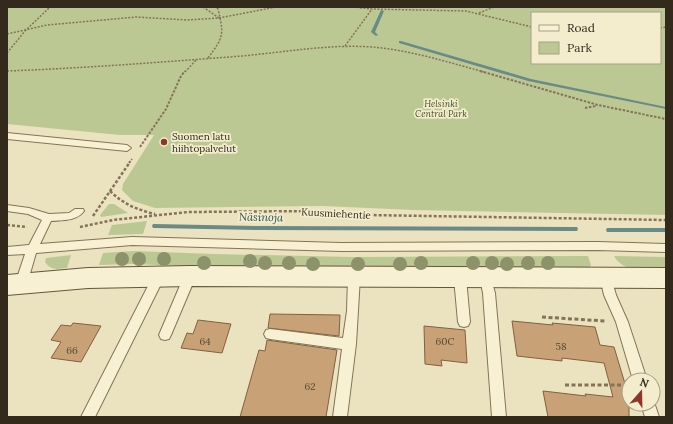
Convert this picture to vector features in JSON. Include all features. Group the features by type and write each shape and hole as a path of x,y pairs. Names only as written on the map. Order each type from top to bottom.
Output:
{"main road":[{"path":"14,285 88,278 157,276 666,278"}],"lane":[{"path":"7,136 127,148"},
{"path":"7,208 29,211 48,218 71,216 79,211"},
{"path":"14,285 48,218"},
{"path":"7,251 81,245 146,242 341,247 598,246 666,248"},
{"path":"88,417 154,286 157,276"},
{"path":"165,335 190,276"},
{"path":"340,417 354,311 354,277"},
{"path":"606,277 610,296 622,322 638,372"},
{"path":"460,278 464,322"},
{"path":"486,278 489,293 499,417"},
{"path":"270,334 350,344"}],"path":[{"path":"7,53 25,31 50,7"},
{"path":"203,7 219,18"},
{"path":"208,58 220,43 223,29 218,10 215,7"},
{"path":"251,12 255,7"},
{"path":"7,34 47,25 136,18 187,20 219,18 276,7"},
{"path":"352,7 372,9 448,9 479,13 507,22 531,27"},
{"path":"393,9 397,7"},
{"path":"479,13 494,7"},
{"path":"345,46 372,9"},
{"path":"7,71 104,67 345,46 373,47 412,52 598,105 666,119"},
{"path":"81,245 87,226 166,109 181,76 197,59"},
{"path":"585,108 598,105"},
{"path":"110,191 118,199 136,209 158,215"},
{"name":"Kuusmiehentie","path":"75,228 113,220 188,212 316,211 368,215 666,220"},
{"path":"7,225 43,228"},
{"path":"542,317 622,322"},
{"path":"564,385 621,385"}],"green space":[{"name":"Helsinki Central Park","path":"7,7 666,7 666,215 413,210 323,206 155,208 133,201 122,190 123,184 154,135 120,135 7,124"},
{"path":"109,204 114,204 128,213 101,217 100,215"},
{"path":"147,221 143,234 108,235 112,225"},
{"path":"133,251 353,257 588,256 591,265 589,268 203,267 133,264 99,265 103,253"},
{"path":"71,255 67,268 52,268 45,262 46,258"},
{"path":"614,256 666,257 666,269 644,270 630,268 618,262"}],"building":[{"path":"270,314 340,315 339,336 268,328"},
{"path":"198,320 231,324 222,353 181,348 187,333 193,334"},
{"path":"512,321 595,327 600,345 614,347 622,372 621,412 629,412 629,417 548,417 543,391 586,396 585,394 613,397 604,363 562,358 562,361 517,356"},
{"path":"73,323 101,326 81,362 51,358 61,342 51,340 61,325 71,326"},
{"path":"424,326 465,330 467,363 441,360 442,366 425,364"},
{"path":"267,340 337,350 326,417 240,417 259,350 265,351"}],"waterway":[{"path":"376,35 373,32 382,11"},
{"path":"400,42 530,80 666,108"},
{"name":"Näsinoja","path":"155,226 257,228 575,229"},
{"name":"Näsinoja","path":"609,230 666,230"}],"place":[{"name":"Suomen latu hiihtopalvelut","path":"164,142"}]}
